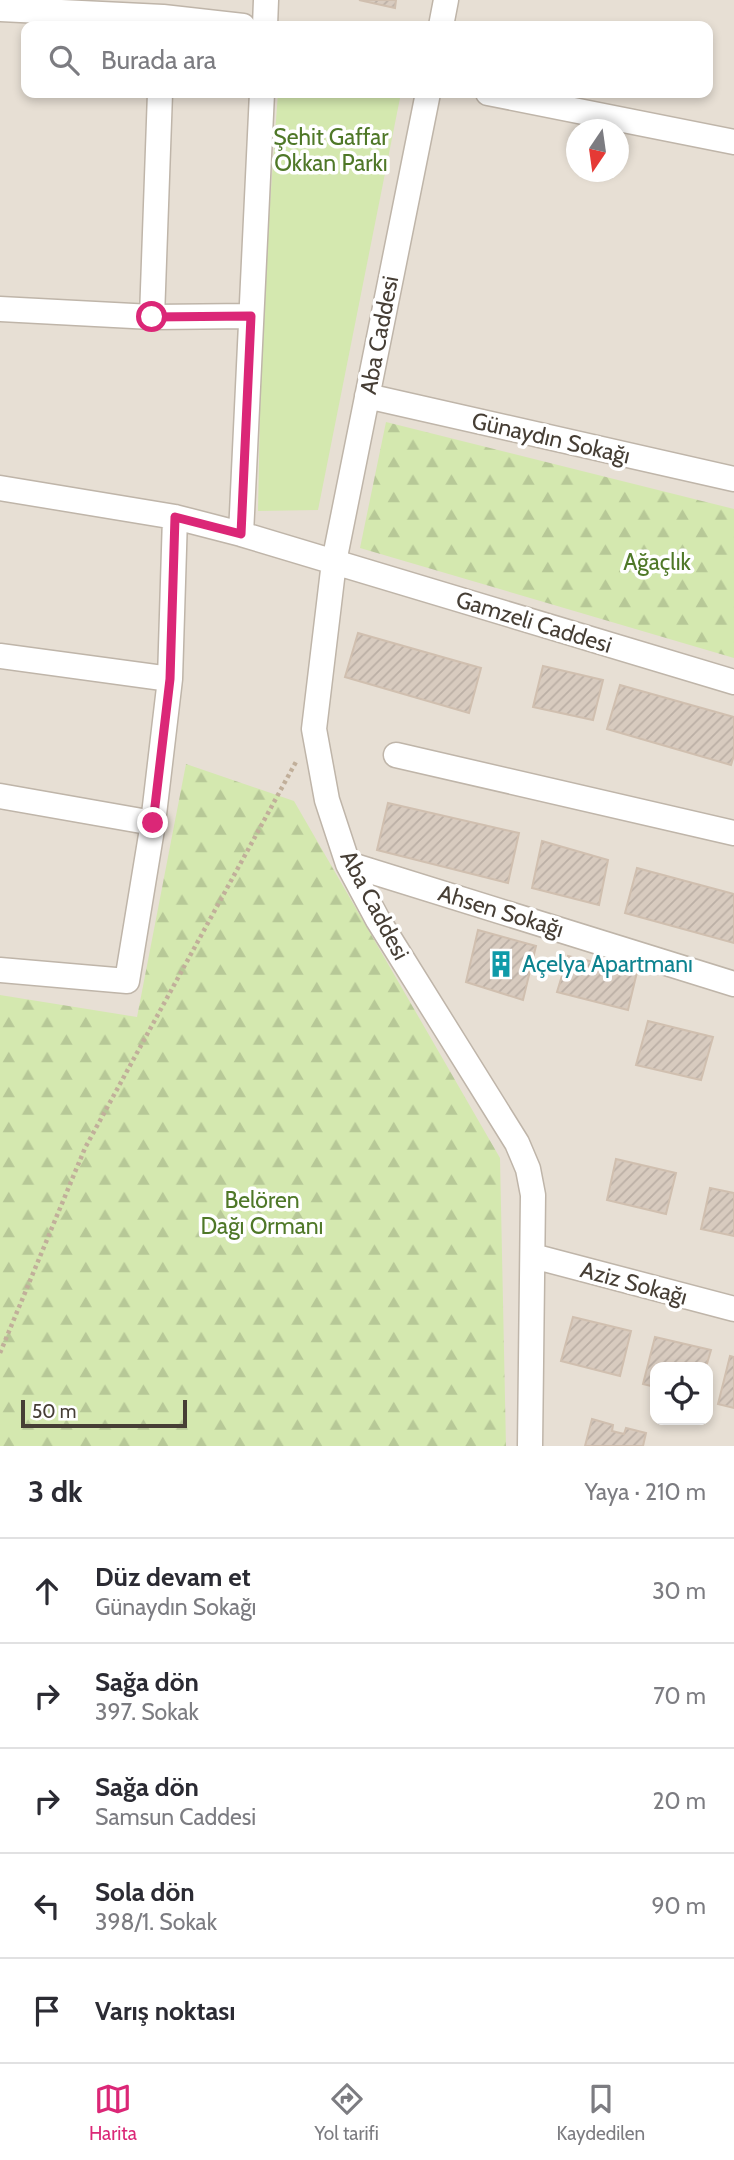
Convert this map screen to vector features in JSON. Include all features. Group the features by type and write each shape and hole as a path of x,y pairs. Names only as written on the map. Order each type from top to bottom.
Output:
{"street":[{"path":"265,21 266,0"},
{"path":"442,21 446,0"},
{"path":"0,9 163,15 207,21"},
{"path":"152,317 160,98"},
{"path":"241,534 261,98"},
{"name":"Aba Caddesi","path":"427,98 334,562 314,729 327,800 348,864 378,920 517,1143 528,1169 533,1195 530,1446"},
{"path":"513,98 734,142"},
{"path":"0,309 152,317 251,316"},
{"name":"Günaydın Sokağı","path":"367,396 734,479"},
{"name":"Gamzeli Caddesi","path":"0,488 175,517 241,534 734,682"},
{"path":"0,970 127,981 153,823 170,679 175,517"},
{"path":"0,656 170,679"},
{"path":"396,755 734,833"},
{"path":"0,796 153,823"},
{"name":"Ahsen Sokağı","path":"348,864 734,984"},
{"name":"Aziz Sokağı","path":"533,1256 734,1309"}],"path":[{"path":"0,1353 85,1148 314,729"}],"shaded area":[{"path":"0,0 734,0 734,1446 54,1446 0,1429"}],"green space":[{"name":"Şehit Gaffar Okkan Parkı","path":"278,98 400,98 318,510 258,511 262,314"},
{"name":"Ağaçlık","path":"386,422 734,509 734,658 360,548"},
{"name":"Belören Dağı Ormanı","path":"186,764 294,801 500,1158 506,1446 0,1446 0,995 137,1017"}],"building":[{"path":"359,0 396,0 395,8"},
{"path":"358,633 481,668 469,713 345,677"},
{"path":"543,666 603,680 593,720 533,707"},
{"path":"620,685 734,717 734,755 731,765 607,729"},
{"path":"388,803 519,833 508,883 377,850"},
{"path":"542,841 608,860 599,905 532,888"},
{"path":"637,868 734,894 734,943 625,913"},
{"name":"Açelya Apartmanı","path":"478,930 536,946 523,1000 466,982"},
{"path":"568,956 637,972 628,1010 557,992"},
{"path":"648,1021 713,1037 701,1080 636,1065"},
{"path":"616,1159 676,1173 666,1214 607,1200"},
{"path":"710,1188 734,1193 734,1236 701,1229"},
{"path":"573,1317 631,1331 620,1376 561,1361"},
{"path":"655,1337 711,1350 707,1362 650,1362 650,1386 643,1384"},
{"path":"730,1356 734,1357 734,1408 718,1404"},
{"path":"592,1419 613,1425 612,1431 624,1434 626,1428 646,1433 643,1446 585,1446"}],"place":[{"name":"Açelya Apartmanı","path":"501,964"}],"route":[{"path":"152,317 251,316 241,534 175,517 170,679 153,823"}]}
